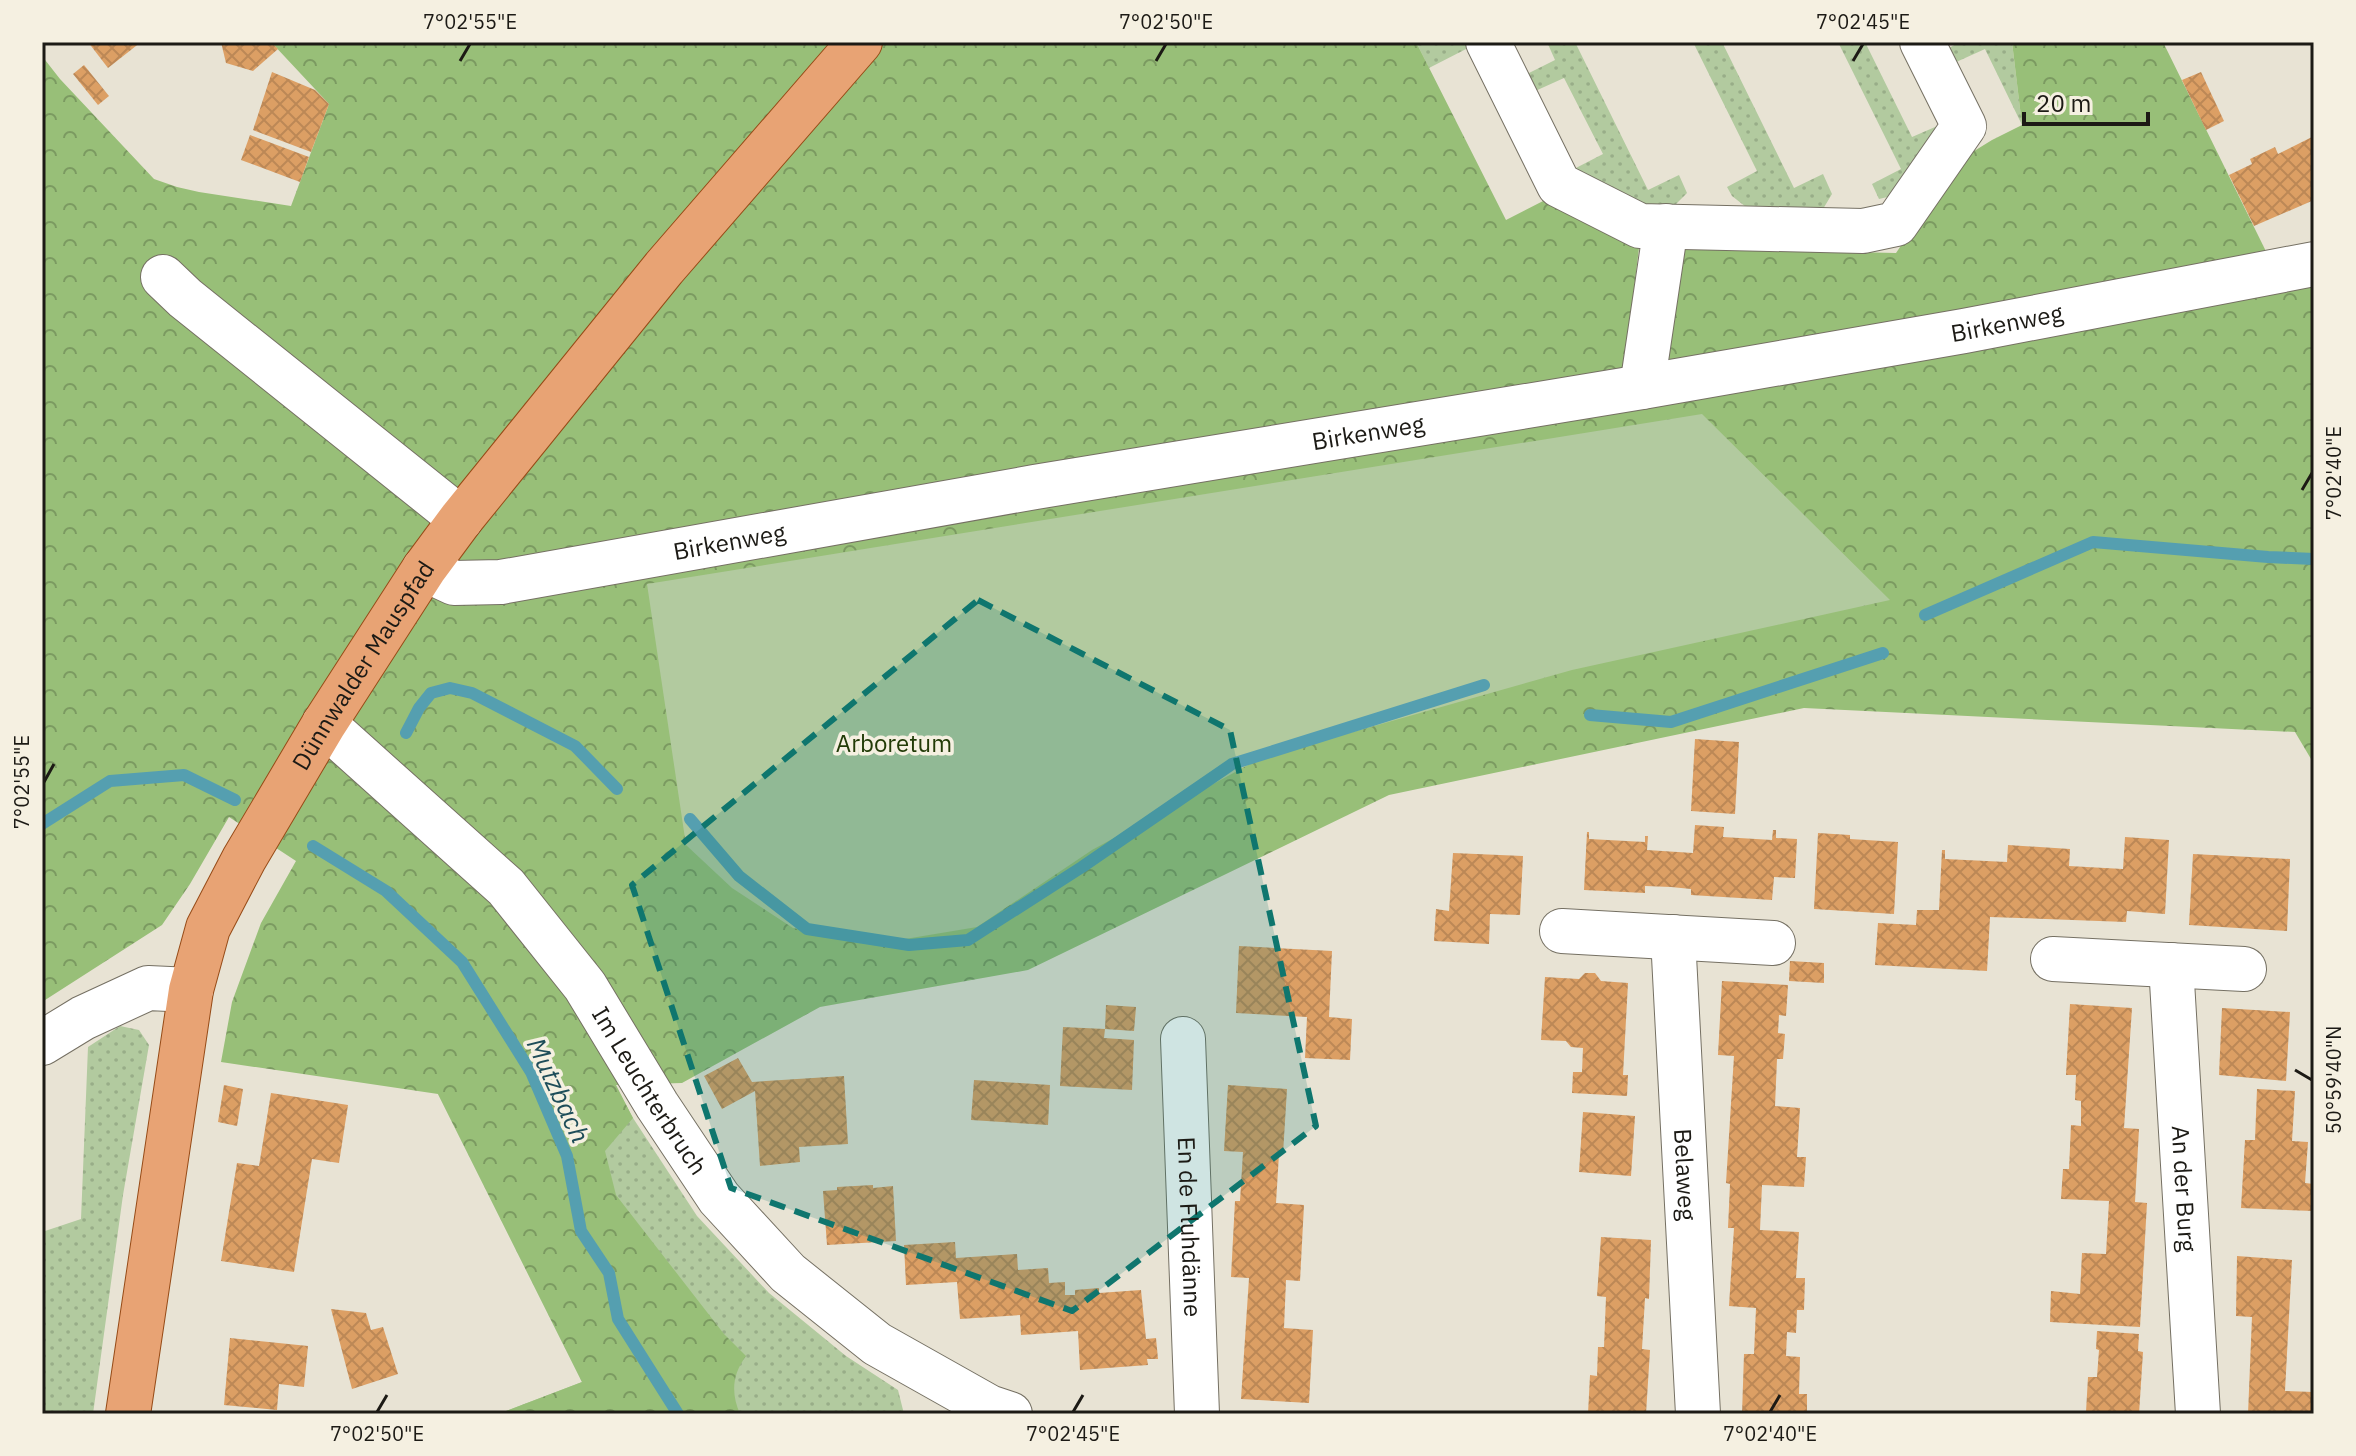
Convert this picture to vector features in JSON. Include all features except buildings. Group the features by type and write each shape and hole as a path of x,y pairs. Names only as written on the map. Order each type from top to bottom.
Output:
{"main road":[{"name":"Dünnwalder Mauspfad","path":"128,1414 191,990 208,928 255,840 324,724 424,569 664,268 860,42"}],"street":[{"path":"1488,42 1559,185 1640,226 1863,231 1896,224 1964,126 1922,42"},
{"path":"1642,387 1666,226"},
{"name":"Birkenweg","path":"424,569 454,583 501,582 1020,490 1980,328 2314,264"},
{"path":"163,277 185,298 461,519"},
{"name":"Im Leuchterbruch","path":"324,724 506,887 585,986 657,1105 719,1198 788,1273 877,1344 989,1407 1010,1414"},
{"path":"1562,931 1773,943"},
{"name":"Belaweg","path":"1673,937 1698,1414"},
{"path":"2053,959 2244,969"},
{"name":"An der Burg","path":"2171,965 2198,1414"},
{"path":"42,1043 83,1018 148,988 191,990"},
{"name":"En de Fluhdänne","path":"1183,1039 1197,1414"}],"highlighted area":[{"path":"978,600 1230,730 1316,1126 1072,1311 731,1188 632,885"}],"green space":[{"path":"271,42 1416,42 1506,220 1547,199 1639,248 1625,363 1684,248 1896,253 1958,161 2022,125 2012,42 2163,42 2285,290 2314,286 2314,764 2295,732 1804,708 1389,795 1028,970 820,1007 682,1083 616,1085 633,1118 605,1151 616,1195 724,1334 746,1356 734,1384 740,1414 498,1414 582,1382 438,1094 221,1062 232,1002 261,923 296,861 229,817 162,925 42,1002 42,56 154,179 199,192 291,206 329,104"},
{"path":"1416,42 1468,42 1470,47 1429,68"},
{"path":"1547,42 1575,42 1648,190 1679,175 1687,193 1674,206 1641,205 1572,170 1603,154 1564,78 1533,92 1525,75 1555,60"},
{"path":"1693,42 1722,42 1794,188 1823,174 1832,194 1823,209 1746,207 1732,196 1727,187 1757,171"},
{"path":"1838,42 1865,42 1912,137 1942,124 1896,195 1879,199 1872,184 1901,169"},
{"path":"1960,42 2012,42 2022,125 1985,49 1954,63 1947,49"},
{"name":"Arboretum","path":"1702,414 1890,600 1572,670 1261,758 1092,850 977,927 881,943 793,928 732,888 686,845 647,584"},
{"path":"120,1026 139,1030 149,1045 123,1195 93,1414 42,1414 42,1232 81,1219 88,1047"},
{"path":"615,1085 697,1216 769,1293 846,1356 898,1390 904,1414 498,1414 582,1382 438,1094"}],"waterway":[{"path":"1925,615 2093,542 2314,559"},
{"path":"1590,715 1671,722 1883,653"},
{"path":"690,819 739,876 807,929 909,945 968,940 1082,867 1232,764 1484,685"},
{"path":"406,733 431,693 450,688 472,693 575,746 617,789"},
{"name":"Mutzbach","path":"42,824 110,781 184,775 235,800"},
{"name":"Mutzbach","path":"313,846 386,891 462,962 531,1072 567,1156 581,1231 609,1273 618,1319 678,1414"}]}
